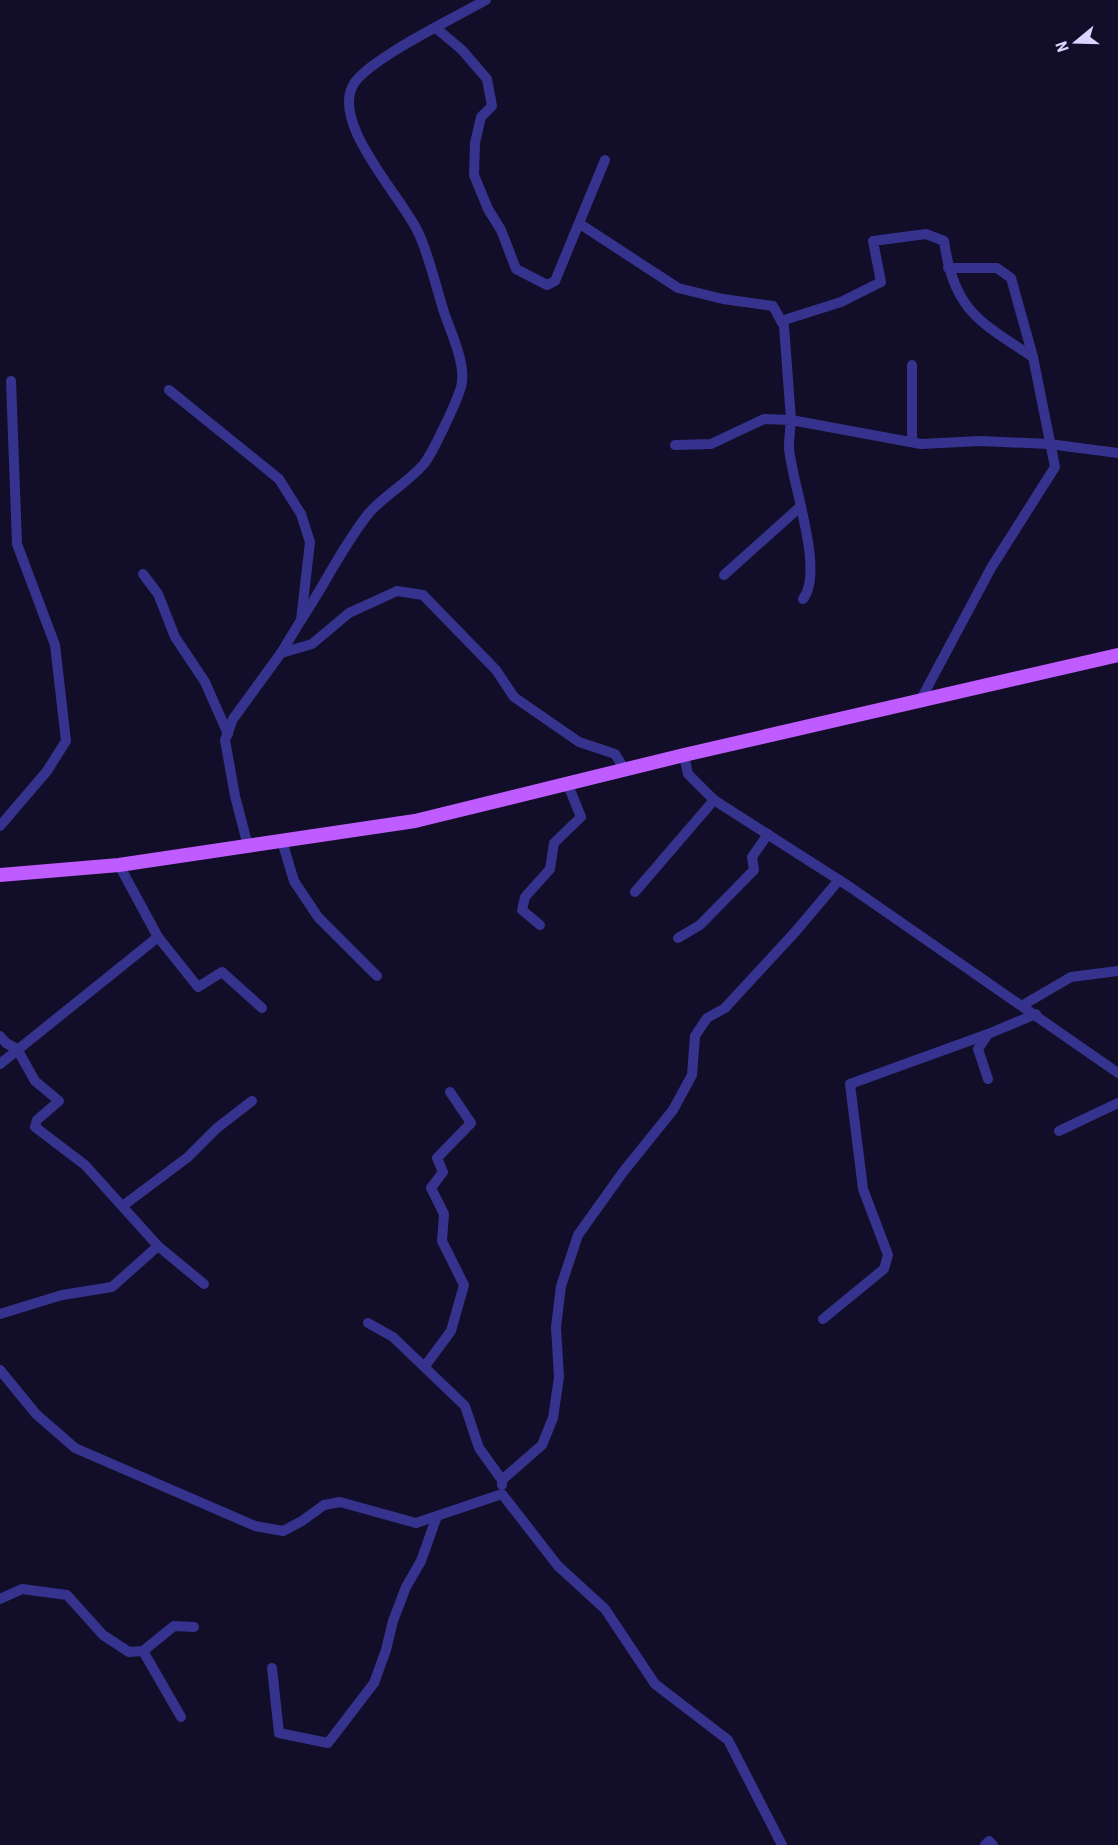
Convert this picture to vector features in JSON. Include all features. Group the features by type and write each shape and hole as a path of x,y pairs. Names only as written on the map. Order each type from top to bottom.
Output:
{"main road":[{"path":"0,875 119,865 415,821 684,755 1118,655"}],"street":[{"path":"248,846 235,796 225,740 233,719 281,653 369,513 424,464 461,386 457,353 420,235 404,205 377,170 356,132 349,109 351,91 355,82 371,67 486,0"},
{"path":"436,28 462,50 487,79 492,106 481,117 475,143 474,175 488,209 501,230 516,269 547,285 555,281 605,160"},
{"path":"580,224 678,288 723,299 773,306 781,321 787,357 791,420 789,448 801,506 811,578 809,592 803,599"},
{"path":"781,321 841,302 881,282 873,241 926,234 944,241 948,268 959,293 979,322 1033,357"},
{"path":"920,700 991,568 1055,467 1033,357 1011,278 997,268 948,268"},
{"path":"912,365 912,442"},
{"path":"0,826 47,771 66,741 56,645 17,544 11,381"},
{"path":"169,390 279,480 301,514 310,542 301,620"},
{"path":"675,446 711,444 764,419 791,420 912,442 1049,444 1118,453"},
{"path":"724,576 801,506"},
{"path":"143,574 158,594 175,637 205,682 228,734"},
{"path":"281,653 312,644 349,613 397,591 423,595 496,670 514,697 579,742 615,754 625,770"},
{"path":"684,755 688,774 714,800 839,880 1118,1072"},
{"path":"540,925 522,909 525,897 550,869 554,843 581,817 568,785"},
{"path":"635,892 714,800"},
{"path":"678,938 700,925 754,870 752,857 768,834"},
{"path":"282,841 294,881 318,917 377,976"},
{"path":"119,865 158,937 198,987 222,972 262,1008"},
{"path":"502,1480 542,1445 553,1418 559,1377 556,1327 561,1286 578,1235 622,1172 673,1110 692,1075 695,1036 707,1018 725,1008 796,931 839,880"},
{"path":"0,1064 158,937"},
{"path":"1023,1005 1071,977 1118,971"},
{"path":"823,1319 884,1269 888,1255 863,1189 850,1084 988,1034 1036,1014"},
{"path":"988,1034 978,1049 988,1079"},
{"path":"0,1036 17,1049 34,1081 59,1101 37,1120 35,1127 86,1165 124,1205 158,1246 204,1284"},
{"path":"425,1366 451,1332 464,1285 442,1241 444,1214 431,1188 443,1172 437,1158 471,1123 450,1092"},
{"path":"124,1205 188,1156 217,1128 252,1101"},
{"path":"1059,1131 1118,1103"},
{"path":"0,1314 62,1295 112,1287 158,1246"},
{"path":"368,1323 393,1337 465,1406 479,1448 502,1480 502,1494 558,1566 605,1610 655,1684 728,1740 782,1845"},
{"path":"0,1370 36,1414 75,1448 255,1526 283,1531 324,1505 340,1502 416,1523 502,1494"},
{"path":"272,1668 279,1733 328,1743 374,1683 387,1650 393,1621 406,1587 421,1562 437,1516"},
{"path":"0,1599 22,1589 67,1595 104,1635 129,1652 143,1651 174,1626 194,1627"},
{"path":"143,1651 181,1717"},
{"path":"985,1845 989,1841 993,1845"}]}
